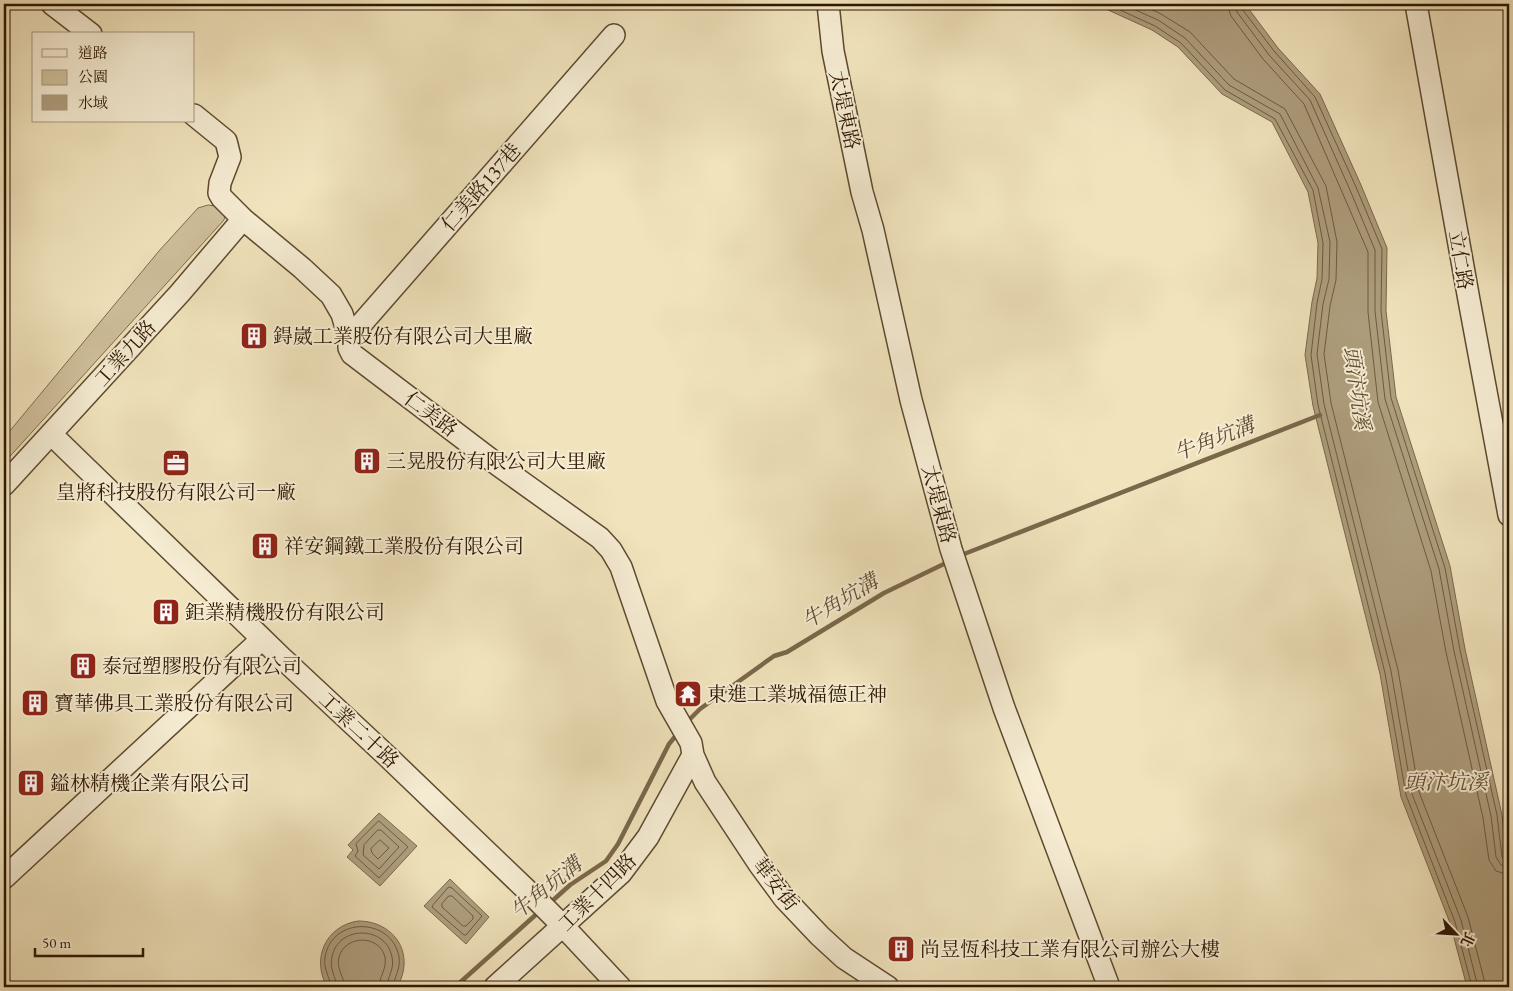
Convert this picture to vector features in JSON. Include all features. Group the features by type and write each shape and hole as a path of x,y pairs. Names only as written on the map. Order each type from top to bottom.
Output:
{"street":[{"path":"52,4 88,32"},
{"name":"太堤東路","path":"828,4 833,51 862,192 873,230 911,400 951,549 1004,708 1110,987"},
{"name":"立仁路","path":"1416,4 1509,515"},
{"name":"仁美路137巷","path":"349,338 614,35"},
{"name":"仁美路","path":"195,116 227,143 230,157 221,178 219,193 243,219 331,295 339,307 352,354 498,465 600,538 611,550 621,567 667,701 692,749"},
{"name":"工業九路","path":"4,486 199,271 243,219"},
{"name":"工業二十路","path":"51,434 262,639 535,898 620,987"},
{"path":"4,878 262,639"},
{"name":"工業十四路","path":"495,987 560,923 621,873 636,855 648,837 692,749"},
{"name":"華安街","path":"692,749 706,782 759,864 784,898 844,958 888,987"}],"green space":[{"path":"208,205 215,206 225,215 224,220 4,463 4,438 159,251 198,208"}],"water":[{"name":"頭汴坑溪","path":"1095,4 1245,4 1278,48 1320,94 1361,185 1387,248 1386,311 1396,397 1450,566 1465,649 1502,815 1509,876 1509,987 1467,987 1450,923 1401,797 1380,674 1313,406 1305,355 1317,278 1318,243 1308,192 1272,122 1222,94 1178,47 1152,30"},
{"path":"379,813 417,846 380,886 347,857 353,850 348,845"},
{"path":"450,879 489,917 466,944 424,906"},
{"path":"358,921 382,927 392,933 398,942 403,952 404,963 397,987 327,987 322,976 321,965 324,945 337,929"}],"waterway":[{"name":"牛角坑溝","path":"959,556 1320,415"},
{"name":"牛角坑溝","path":"686,723 700,709 774,656 787,652 884,593 950,561"},
{"name":"牛角坑溝","path":"550,903 570,885 606,861 618,844 669,744 678,733"},
{"name":"牛角坑溝","path":"455,987 540,911"}],"place":[{"name":"鍀崴工業股份有限公司大里廠","path":"254,336"},
{"name":"三晃股份有限公司大里廠","path":"367,461"},
{"name":"皇將科技股份有限公司一廠","path":"176,463"},
{"name":"祥安鋼鐵工業股份有限公司","path":"265,546"},
{"name":"鉅業精機股份有限公司","path":"166,612"},
{"name":"泰冠塑膠股份有限公司","path":"83,666"},
{"name":"東進工業城福德正神","path":"688,694"},
{"name":"寶華佛具工業股份有限公司","path":"35,703"},
{"name":"鎰林精機企業有限公司","path":"31,783"},
{"name":"尚昱恆科技工業有限公司辦公大樓","path":"901,949"}]}
